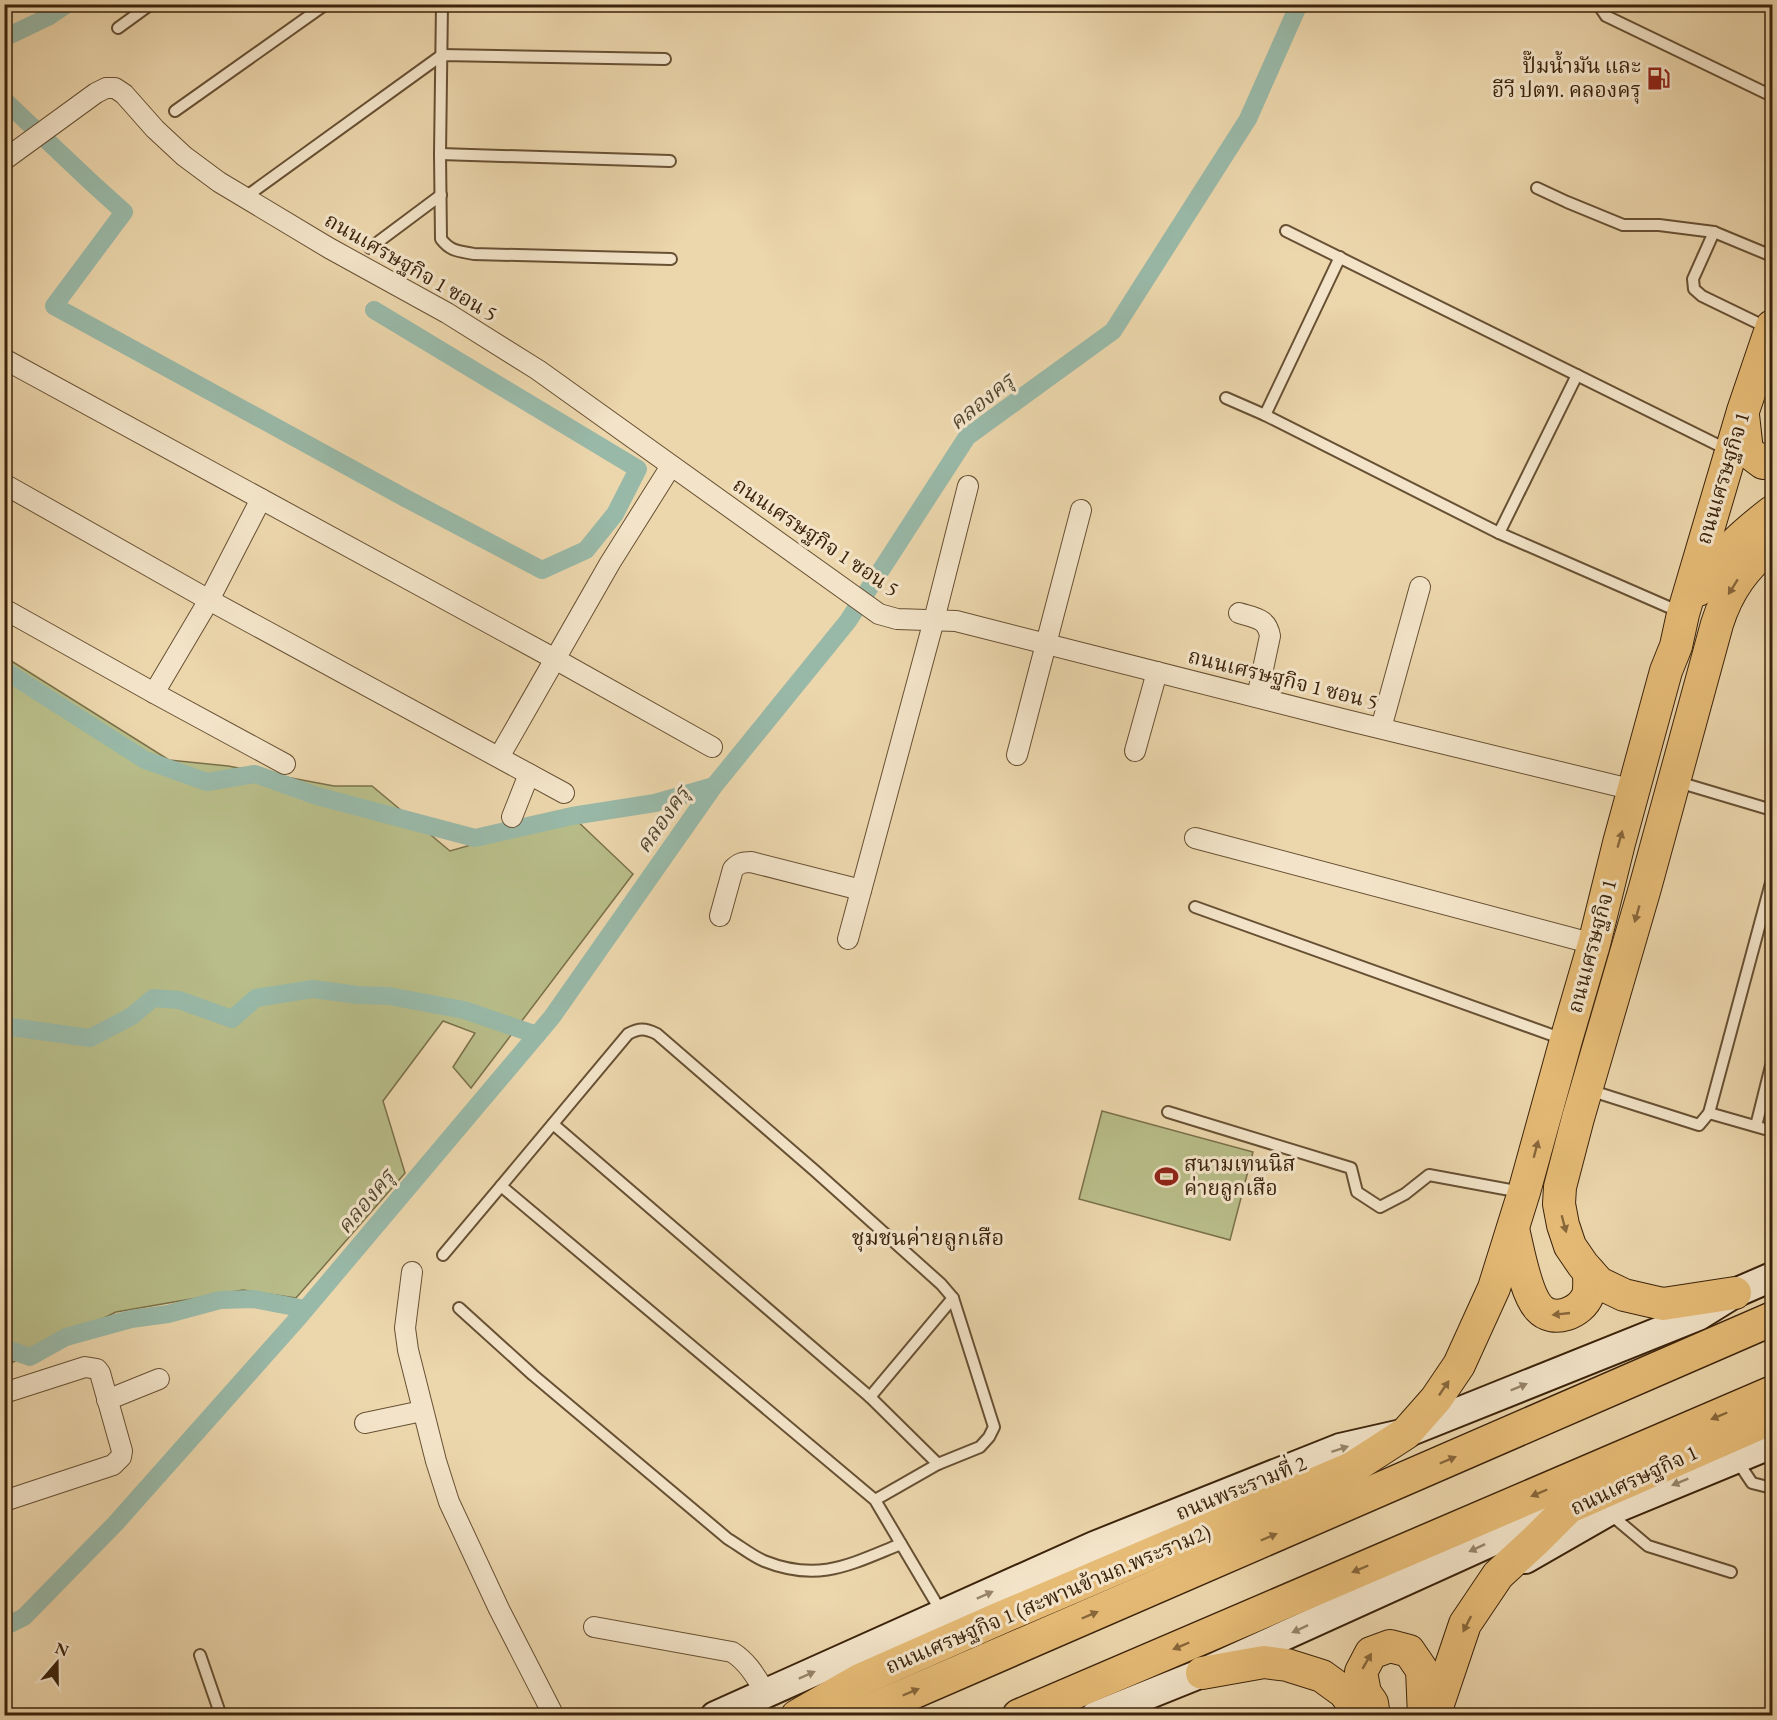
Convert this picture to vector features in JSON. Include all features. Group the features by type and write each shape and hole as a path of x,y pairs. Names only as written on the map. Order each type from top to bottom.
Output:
{"highway":[{"path":"858,1716 1773,1319"},
{"path":"1018,1716 1773,1393"}],"main road":[{"name":"ถนนเศรษฐกิจ 1","path":"1302,1490 1352,1468 1406,1433 1436,1399 1459,1365 1494,1288 1524,1192 1594,944 1666,671 1676,646 1683,614 1743,411 1772,327"},
{"path":"1743,411 1748,451 1763,463 1773,463"},
{"path":"1676,646 1694,596 1710,569 1750,529 1773,512"},
{"name":"ถนนเศรษฐกิจ 1","path":"1735,1293 1663,1304 1624,1296 1599,1283 1582,1265 1570,1246 1559,1204 1560,1187 1586,1089 1645,888 1722,606 1741,575 1773,544"},
{"path":"1513,1228 1531,1294 1539,1308 1545,1313 1563,1314 1573,1312 1582,1306 1589,1292 1589,1272"},
{"name":"ถนนพระรามที่ 2","path":"715,1716 1094,1546 1340,1448 1406,1433 1698,1316 1735,1293 1773,1277"},
{"path":"1498,1575 1607,1512 1734,1447 1773,1418"},
{"path":"1734,1447 1773,1444"},
{"name":"ถนนเศรษฐกิจ 1","path":"1434,1716 1465,1624 1498,1575 1569,1507 1734,1447"},
{"name":"ถนนเศรษฐกิจ 1 (สะพานข้ามถ.พระราม2)","path":"797,1716 870,1675 1302,1490"},
{"path":"1095,1716 1202,1673 1569,1507"},
{"path":"1374,1716 1372,1703 1365,1693 1361,1672 1371,1653 1390,1646 1409,1651 1422,1670 1424,1716"},
{"path":"1202,1673 1264,1662 1287,1665 1322,1676 1344,1692 1362,1716"}],"street":[{"name":"ถนนเศรษฐกิจ 1 ซอน 5","path":"4,160 96,93 106,88 115,88 124,94 155,129 184,156 244,198 483,334 538,370 879,614 897,619 956,621 1634,790"},
{"path":"7,360 712,747"},
{"path":"499,757 610,563 671,466"},
{"path":"4,484 209,600 564,793"},
{"path":"848,939 968,486"},
{"path":"154,693 209,600 261,499"},
{"path":"1017,755 1081,510"},
{"path":"1381,728 1420,587"},
{"path":"4,609 285,764"},
{"path":"1239,613 1261,620 1267,624 1269,629 1270,636 1257,697"},
{"path":"1135,752 1157,672"},
{"path":"512,817 529,774"},
{"path":"1195,838 1594,944"},
{"path":"720,916 733,869 742,862 751,862 861,890"},
{"path":"412,1272 405,1328 410,1361 449,1502 499,1609 554,1716"},
{"path":"4,1393 85,1367 92,1367 100,1373 122,1451 118,1461 113,1465 4,1501"},
{"path":"107,1400 159,1378"},
{"path":"364,1423 422,1411"},
{"path":"594,1628 732,1652 750,1667 766,1693"}],"lane":[{"path":"118,28 151,4"},
{"path":"175,111 326,4"},
{"path":"442,4 441,239 447,247 474,254 671,259"},
{"path":"1598,4 1606,16 1773,96"},
{"path":"244,198 442,55 665,59"},
{"path":"440,154 670,161"},
{"path":"1537,188 1623,225 1659,225 1714,232 1773,256"},
{"path":"370,248 441,195"},
{"path":"1286,231 1731,452"},
{"path":"1714,232 1693,279 1694,289 1702,296 1772,327"},
{"path":"1265,415 1340,257"},
{"path":"1499,533 1577,375"},
{"path":"1226,398 1265,415 1499,533 1683,614"},
{"path":"1674,781 1773,810"},
{"path":"1586,1089 1699,1125 1709,1113 1773,879"},
{"path":"1194,907 1566,1040"},
{"path":"443,1255 628,1034 638,1029 648,1029 657,1034 814,1170 941,1284 953,1298 994,1426 989,1437 980,1447 938,1464 874,1500"},
{"path":"1756,1126 1773,1062"},
{"path":"1168,1112 1351,1168 1357,1192 1380,1208 1405,1194 1430,1175 1524,1192"},
{"path":"1709,1113 1773,1131"},
{"path":"553,1124 870,1397 938,1464"},
{"path":"501,1186 874,1500 943,1614"},
{"path":"870,1397 953,1298"},
{"path":"459,1308 533,1375 719,1532 763,1561 796,1570 822,1571 851,1564 901,1544"},
{"path":"1734,1447 1752,1483 1773,1488"},
{"path":"1607,1512 1648,1546 1731,1572"},
{"path":"200,1655 221,1716"}],"green space":[{"path":"5,657 169,760 228,766 334,786 372,786 450,851 572,816 633,874 471,1088 453,1067 475,1033 443,1021 383,1101 405,1173 296,1298 243,1290 116,1312 5,1366"},
{"name":"สนามเทนนิส ค่ายลูกเสือ","path":"1102,1111 1253,1152 1230,1240 1079,1199"}],"waterway":[{"path":"4,38 48,17 67,4"},
{"name":"คลองครุ","path":"4,1627 24,1617 115,1524 299,1317 552,1017 714,786 848,621 967,437 1113,331 1248,119 1299,4"},
{"path":"4,100 124,212 54,306 542,570 586,550 615,514 638,469 374,310"},
{"path":"4,670 145,760 207,782 255,774 317,796 475,838 572,816 655,803 714,786"},
{"path":"4,1026 90,1038 132,1016 153,998 179,1000 232,1019 256,998 313,989 358,995 389,996 464,1010 537,1035"},
{"path":"4,1348 30,1357 66,1337 131,1319 168,1314 220,1300 254,1299 305,1309"}],"place":[{"name":"ปั๊มน้ำมัน และ อีวี ปตท. คลองครุ","path":"1659,78"},
{"name":"สนามเทนนิส ค่ายลูกเสือ","path":"1166,1176"}],"district":[{"name":"ชุมชนค่ายลูกเสือ","path":"928,1237"}]}
